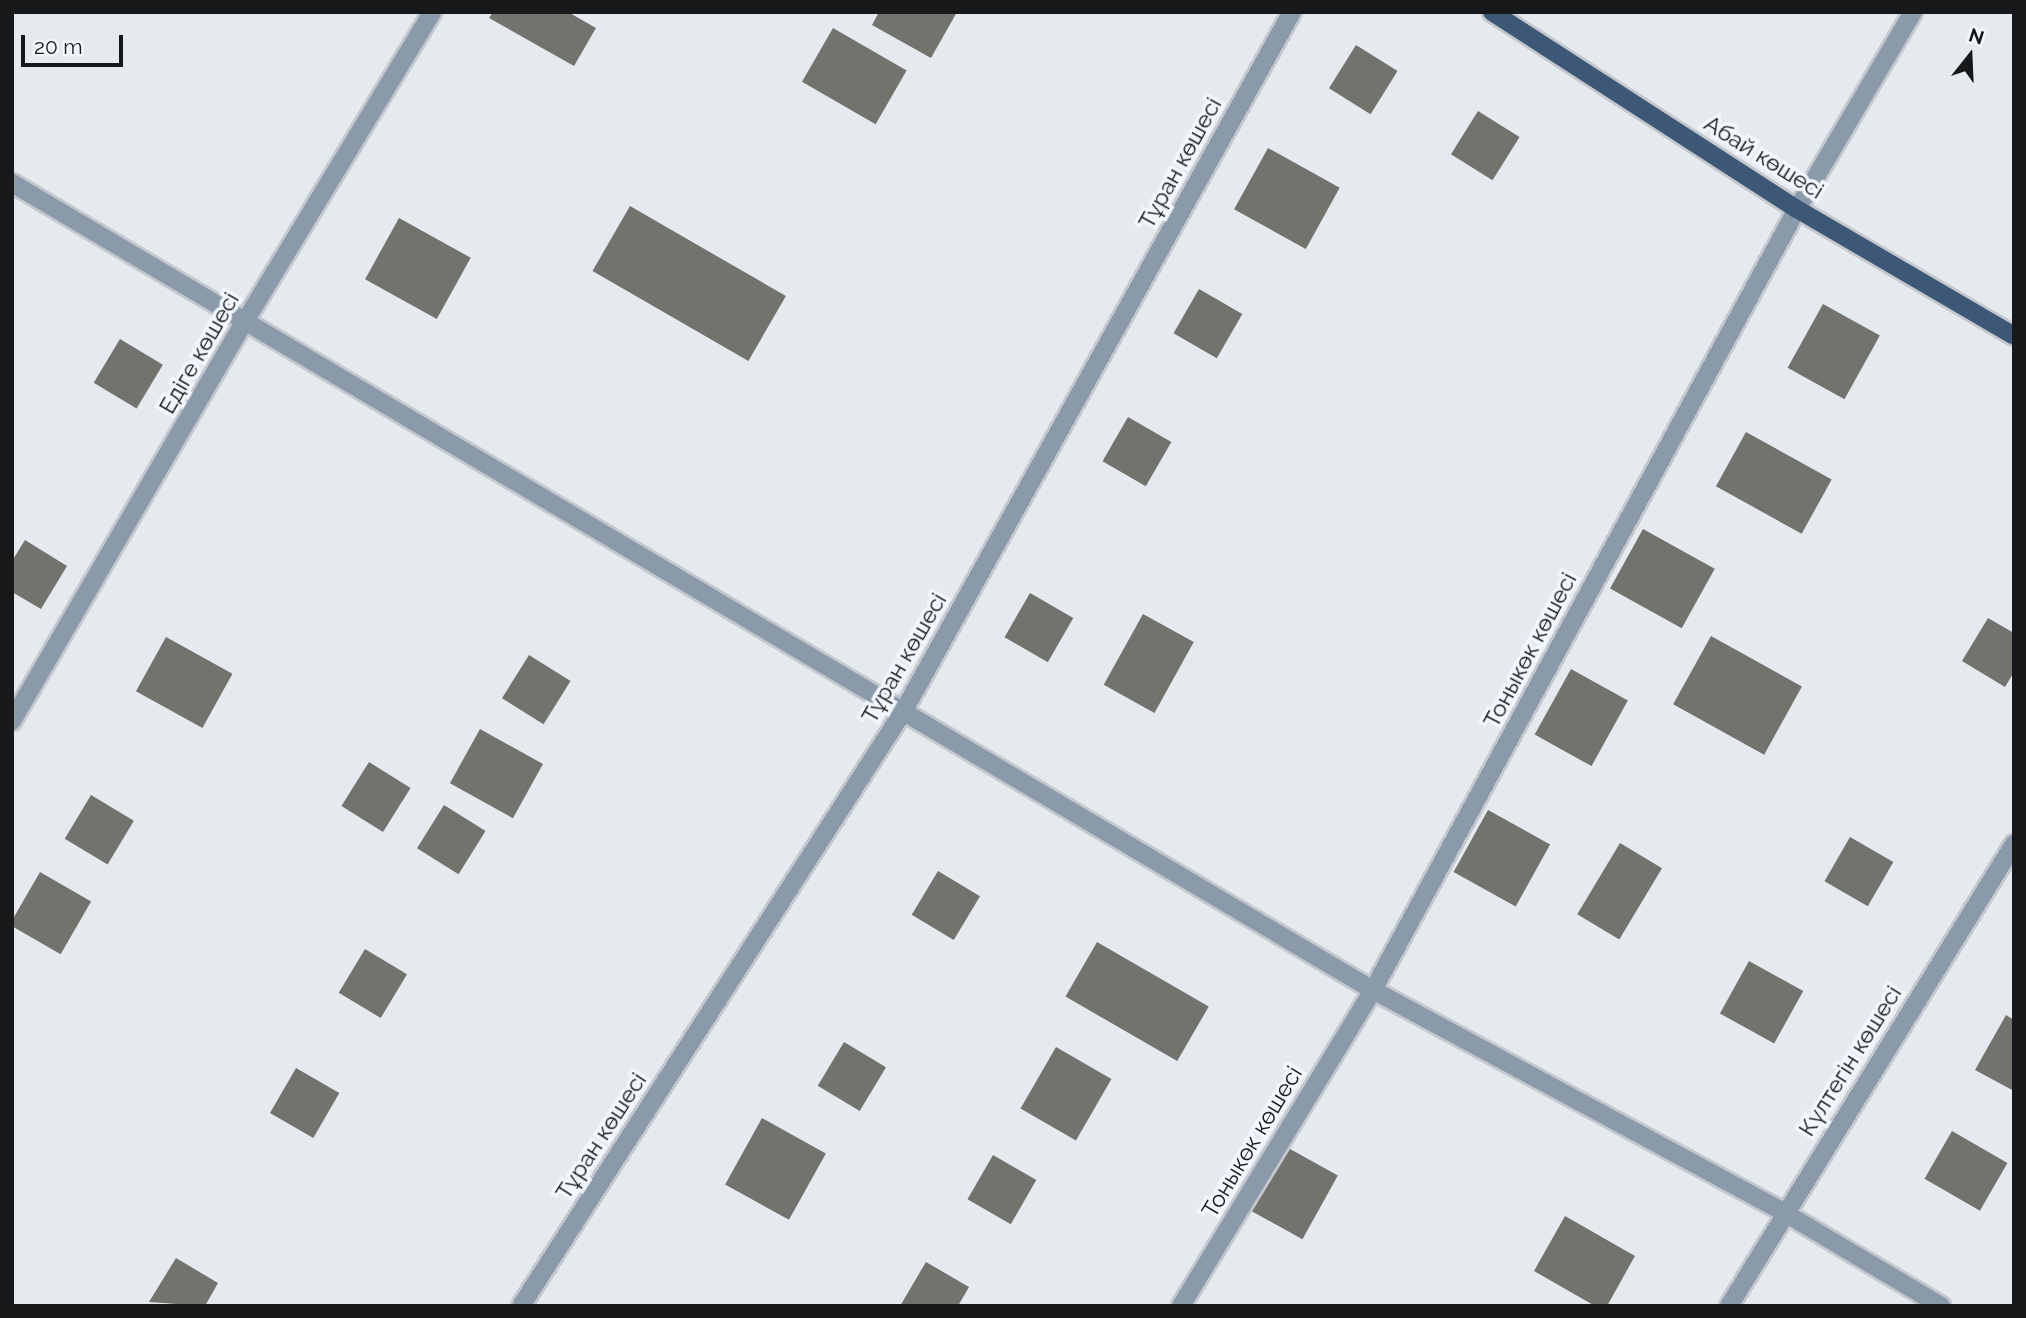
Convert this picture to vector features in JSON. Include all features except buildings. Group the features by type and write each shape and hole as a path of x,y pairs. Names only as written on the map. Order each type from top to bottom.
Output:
{"main road":[{"name":"Абай көшесі","path":"1492,12 1797,209 2014,336"}],"street":[{"name":"Едіге көшесі","path":"12,721 244,323 432,12"},
{"name":"Тұран көшесі","path":"521,1306 903,712 1292,12"},
{"name":"Тоныкөк көшесі","path":"1181,1306 1373,990 1797,209 1913,12"},
{"path":"12,183 1373,990 1785,1213 1941,1306"},
{"name":"Күлтегін көшесі","path":"1729,1306 2014,844"}]}
